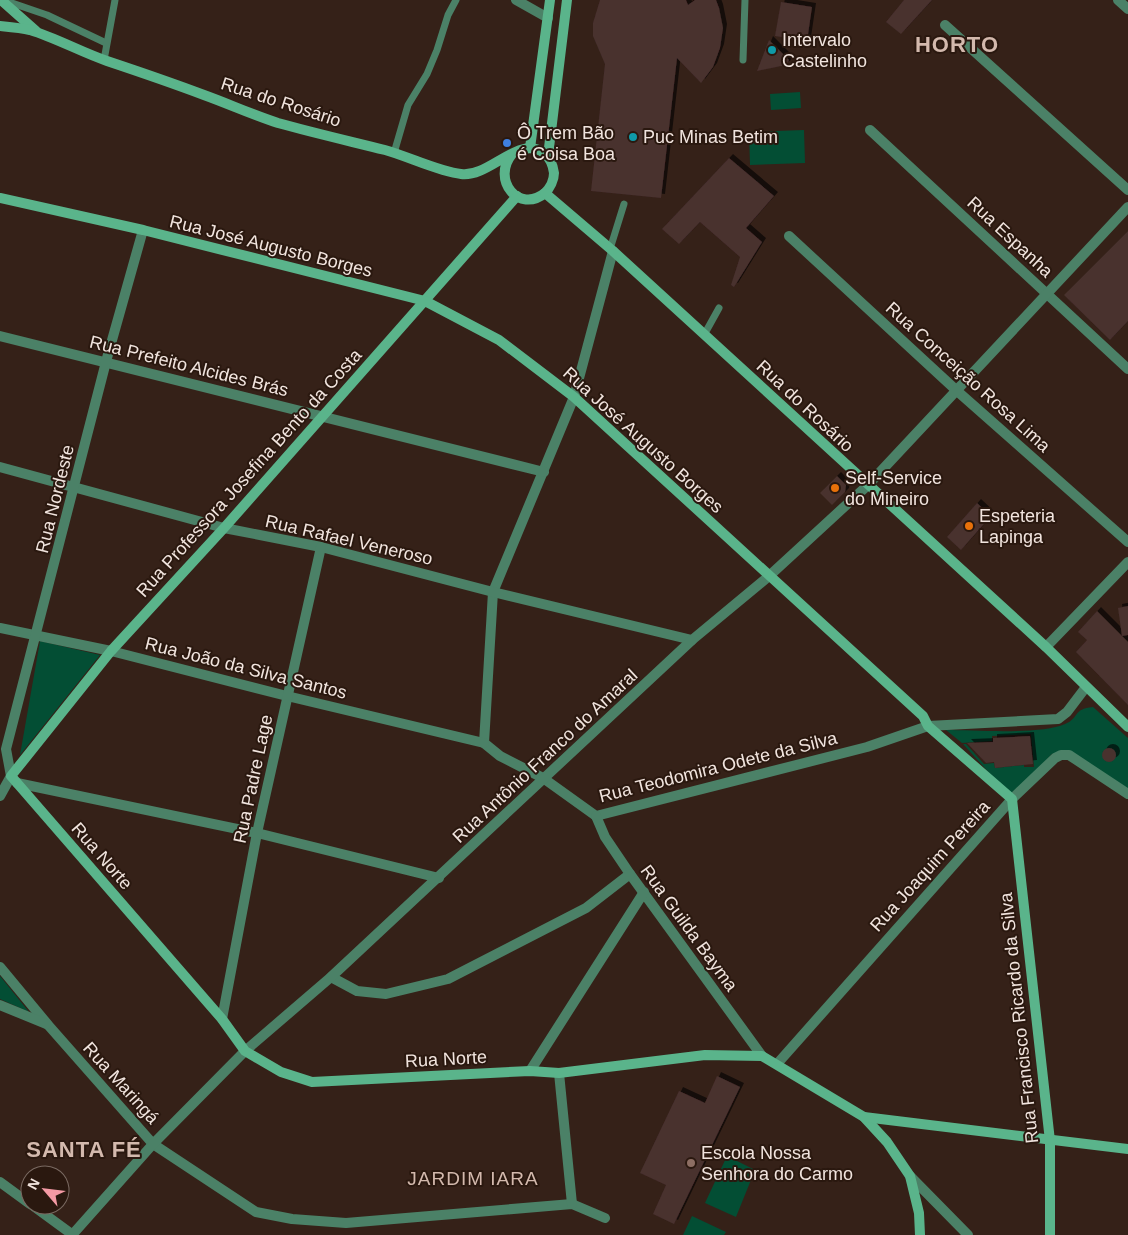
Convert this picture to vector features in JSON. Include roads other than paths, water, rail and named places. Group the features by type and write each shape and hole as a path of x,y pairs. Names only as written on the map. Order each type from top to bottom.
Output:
{"street":[{"name":"Rua do Rosário","path":"2,0 41,35"},
{"path":"516,0 548,18"},
{"path":"530,148 550,0"},
{"path":"548,156 567,0"},
{"path":"1118,0 1128,9"},
{"path":"945,25 1128,190"},
{"name":"Rua do Rosário","path":"0,26 29,30 104,60 277,122 394,153 462,174 484,170 512,154"},
{"name":"Rua Espanha","path":"870,130 1128,369"},
{"path":"530,148 540,150 548,156 553,165 554,175 551,185 545,193 536,198 526,199 517,196 509,190 504,181 504,166 512,154 521,149 530,148"},
{"name":"Rua do Rosário","path":"545,193 612,250 1046,647 1128,727"},
{"name":"Rua Professora Josefina Bento da Costa","path":"14,779 111,651 224,528 517,196"},
{"name":"Rua José Augusto Borges","path":"0,198 143,230 425,301 499,340 574,397 768,577 923,716 928,726 1012,799"},
{"name":"Rua Antônio Franco do Amaral","path":"72,1235 153,1144 245,1051 331,977 439,878 543,778 692,640 768,577 868,485 1128,207"},
{"name":"Rua Nordeste","path":"14,779 6,749 37,636 105,362 143,230"},
{"name":"Rua Conceição Rosa Lima","path":"788,236 956,390 1128,542"},
{"path":"484,743 493,592 574,397 612,250"},
{"name":"Rua Prefeito Alcides Brás","path":"0,336 544,472"},
{"name":"Rua Rafael Veneroso","path":"0,467 224,528 321,547 493,592 692,640"},
{"name":"Rua Padre Lage","path":"222,1019 257,833 321,547"},
{"path":"1046,647 1128,562"},
{"name":"Rua João da Silva Santos","path":"0,628 111,651 287,696 484,743"},
{"name":"Rua Teodomira Odete da Silva","path":"484,743 500,756 543,778 596,816 868,746 928,726 1058,719 1067,712 1086,687"},
{"name":"Rua Joaquim Pereira","path":"777,1064 1012,799 1061,754 1069,755 1128,794"},
{"path":"0,796 14,779 257,833 439,878"},
{"name":"Rua Norte","path":"14,779 222,1019 245,1051 281,1072 312,1082 530,1071 559,1073 705,1055 762,1056 864,1117 887,1142 910,1176 919,1213 920,1235"},
{"name":"Rua Francisco Ricardo da Silva","path":"1012,799 1050,1141 1050,1235"},
{"name":"Rua Guilda Bayma","path":"596,816 605,837 630,874 762,1056"},
{"path":"331,977 357,991 386,994 448,979 586,908 630,874"},
{"path":"530,1071 644,892"},
{"name":"Rua Maringá","path":"0,967 49,1026 153,1144 256,1212 292,1219 346,1223 572,1204"},
{"path":"0,1005 49,1026"},
{"path":"559,1073 572,1204 605,1218"},
{"path":"864,1117 1128,1149"},
{"path":"910,1176 968,1235"},
{"path":"0,1182 20,1196"},
{"path":"46,1215 72,1235"}],"lane":[{"path":"2,0 47,15 106,43"},
{"path":"104,60 115,0"},
{"path":"394,153 408,105 427,74 438,50 448,15 456,0"},
{"path":"743,60 745,0"},
{"path":"612,250 624,204"},
{"path":"704,335 719,308"}],"place":[{"name":"Intervalo Castelinho","path":"772,50"},
{"name":"Puc Minas Betim","path":"633,137"},
{"name":"Ô Trem Bão é Coisa Boa","path":"507,143"},
{"name":"Self-Service do Mineiro","path":"835,488"},
{"name":"Espeteria Lapinga","path":"969,526"},
{"name":"Escola Nossa Senhora do Carmo","path":"691,1163"}],"district":[{"name":"HORTO","path":"957,44"},
{"name":"SANTA FÉ","path":"84,1149"},
{"name":"JARDIM IARA","path":"473,1178"}]}
